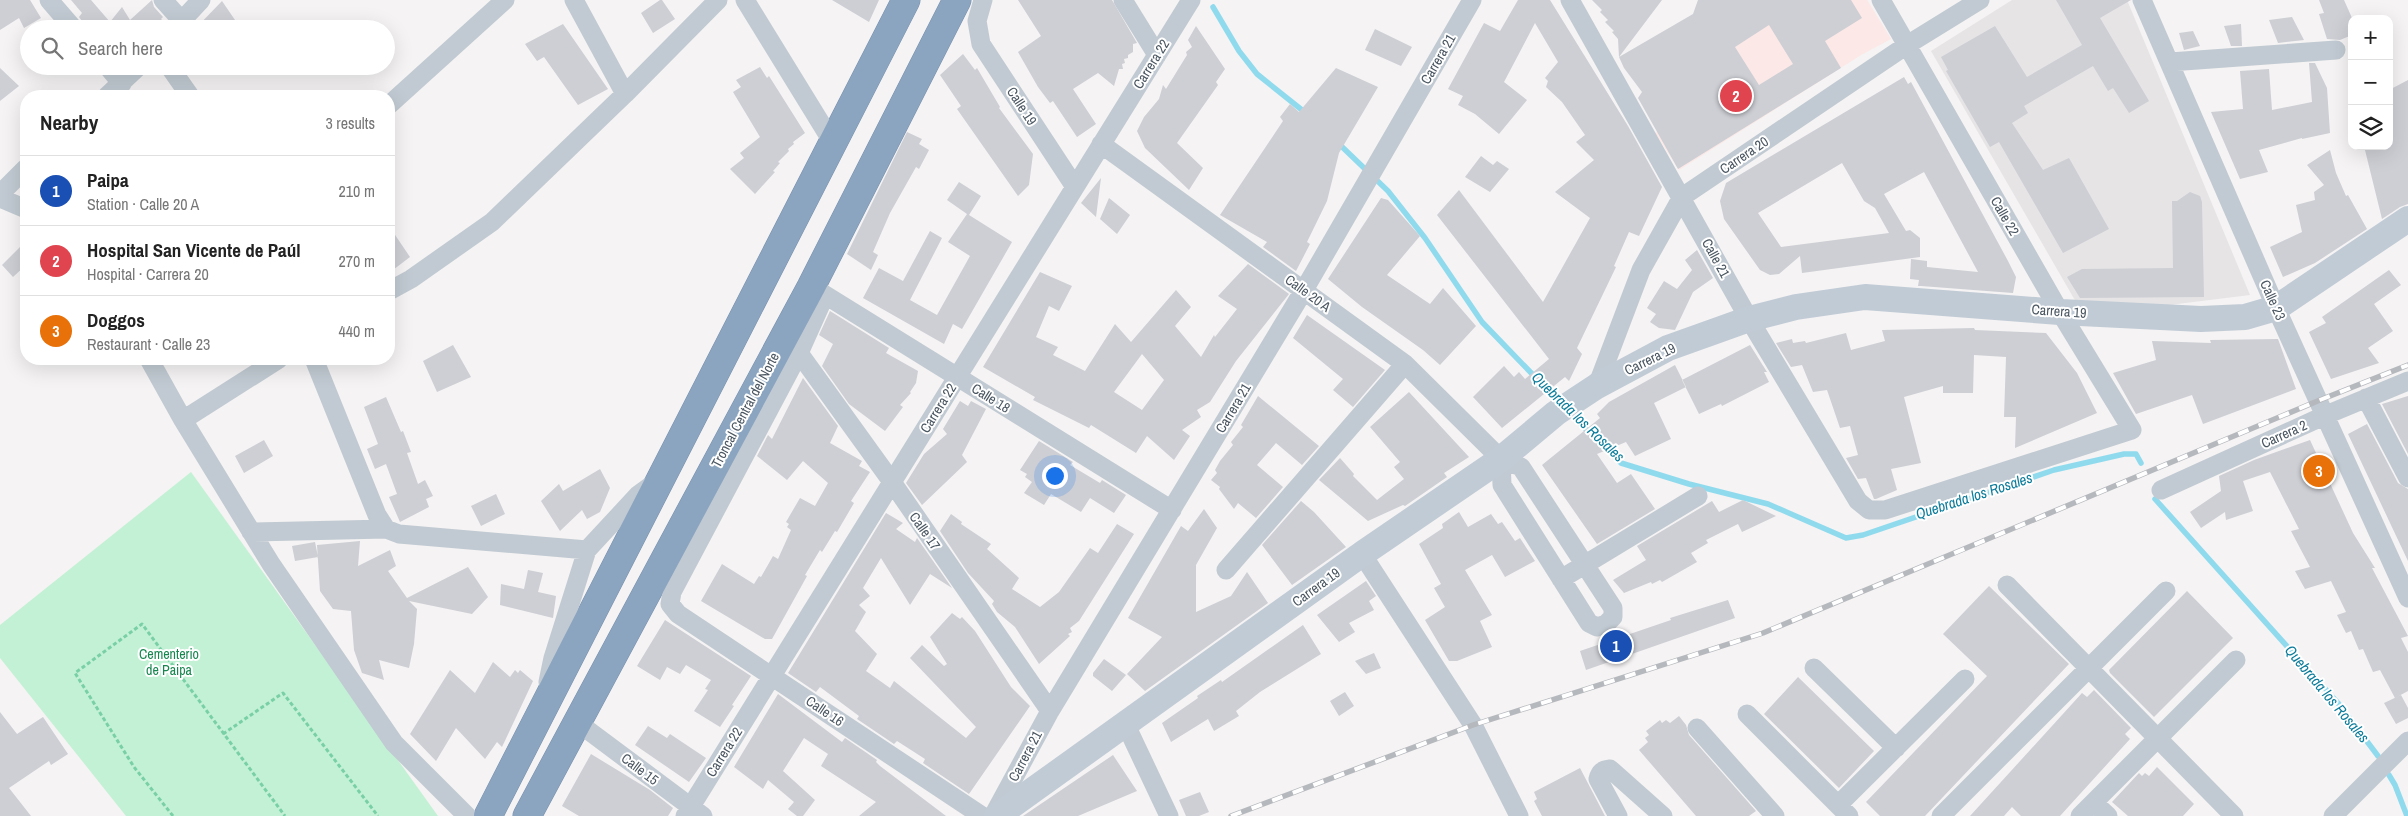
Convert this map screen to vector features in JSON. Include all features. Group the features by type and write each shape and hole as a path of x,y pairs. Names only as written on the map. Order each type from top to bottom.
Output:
{"highway":[{"path":"488,816 906,0"},
{"name":"Troncal Central del Norte","path":"527,816 577,722 818,291 956,0"}],"street":[{"path":"49,0 66,20"},
{"path":"163,0 175,20"},
{"path":"183,20 201,0"},
{"path":"395,100 505,0"},
{"path":"395,288 492,222 625,94 718,0"},
{"path":"745,0 833,142"},
{"name":"Calle 19","path":"983,0 977,21 981,44 1075,187"},
{"path":"1123,0 1156,55"},
{"name":"Carrera 22","path":"693,813 772,675 1191,0"},
{"name":"Carrera 21","path":"993,816 1050,711 1304,290 1472,0"},
{"name":"Calle 21","path":"1570,0 1750,318 1858,501 1869,510"},
{"name":"Calle 22","path":"1869,510 1885,510 2132,430 2060,312 1881,0"},
{"name":"Carrera 20","path":"1592,389 1642,270 1682,197 1907,45 1980,0"},
{"name":"Calle 23","path":"2142,0 2276,308 2326,414 2408,598"},
{"path":"577,1 625,94"},
{"path":"2170,62 2336,50"},
{"path":"114,75 122,84"},
{"path":"114,90 130,75"},
{"path":"175,75 186,90"},
{"name":"Calle 20 A","path":"1101,144 1405,364 1501,459 1521,468 1613,608 1613,617 1606,624 1597,627 1589,623 1502,485 1501,459"},
{"path":"0,194 20,174"},
{"path":"0,198 20,206"},
{"name":"Carrera 19","path":"997,816 1362,554 1501,459 1556,413 1592,389 1668,348 1750,318 1796,307 1865,297 2060,312 2201,319 2245,317 2276,308 2408,219"},
{"path":"799,353 818,291"},
{"name":"Calle 18","path":"818,291 1172,510"},
{"name":"Calle 17","path":"799,353 892,482 1050,711"},
{"name":"Calle 16","path":"799,353 672,592 670,604 678,614 982,816"},
{"path":"1226,570 1405,364"},
{"path":"152,365 183,420 251,532 394,743 467,816"},
{"path":"183,420 270,365"},
{"path":"316,365 377,515 386,529"},
{"name":"Carrera 2","path":"2160,490 2326,414 2408,381"},
{"path":"2366,398 2408,478"},
{"path":"543,709 553,658 587,550 638,495 659,480"},
{"path":"1561,579 1698,496"},
{"path":"251,532 386,529 399,534 587,550"},
{"path":"1362,554 1473,725 1519,816"},
{"path":"2007,585 2234,816"},
{"path":"1953,812 2088,668 2166,591"},
{"path":"2080,816 2236,660"},
{"path":"1814,668 1896,748"},
{"path":"1747,714 1844,810 1896,748 1965,679"},
{"name":"Calle 15","path":"577,722 693,813"},
{"path":"1126,725 1168,816"},
{"path":"1697,728 1775,816"},
{"path":"2333,816 2402,747"},
{"path":"1618,816 1598,779 1599,773 1604,770 1610,769 1618,775 1663,816"},
{"path":"2094,803 2108,816"}],"path":[{"path":"174,816 134,767 75,672 142,624 285,816"},
{"path":"223,734 283,693 378,816"}],"shaded area":[{"path":"1731,0 1867,0 1891,39 1861,55 1679,170 1655,133 1663,129"},
{"path":"2012,0 2127,0 2250,295 2161,306 2076,302 1931,51"}],"green space":[{"name":"Cementerio de Paipa","path":"191,472 438,816 126,816 0,658 0,625"}],"building":[{"path":"0,0 30,0 41,18 38,20 20,20 19,18 0,30"},
{"path":"71,0 91,0 108,20 81,20 79,17 82,13"},
{"path":"152,0 154,7 163,17 161,19 130,20"},
{"path":"662,0 675,19 653,33 641,13"},
{"path":"832,0 879,0 869,22"},
{"path":"1018,0 1112,0 1137,43 1133,44 1133,52 1128,55 1128,58 1124,59 1123,69 1119,69 1114,86 1098,73 1073,89 1096,124 1077,137 1053,101 1050,103 1038,87 1018,52 1041,36"},
{"path":"1518,0 1550,0 1628,126 1662,187 1639,236 1629,232 1614,266 1616,267 1577,348 1582,354 1569,381 1565,377 1502,428 1473,397 1504,366 1514,377 1519,372 1525,379 1549,359 1437,215 1459,190 1543,302 1590,218 1555,192 1594,160 1576,142 1585,135 1562,102 1546,87 1548,81 1545,78 1558,62 1535,23 1504,82 1527,100 1499,134 1475,114 1458,105 1463,96 1448,89 1484,23 1500,31"},
{"path":"1592,0 1662,0 1619,57 1618,39 1612,32 1614,31 1605,22 1608,20 1600,12 1602,10"},
{"path":"1698,0 1851,0 1862,18 1825,41 1841,68 1678,169 1638,98 1642,92 1624,68 1619,57 1693,14","holes":["1769,25 1793,64 1759,85 1735,47"]},
{"path":"2056,0 2131,0 2100,18 2149,101 2129,113 2113,88 2108,91 2093,66 2024,106 2028,113 2012,123 2043,170 2069,158 2109,229 2063,253 1999,142 1990,147 1946,71 1948,70 1941,57 1995,26 2027,77 2082,45"},
{"path":"2319,0 2344,0 2351,15 2348,15 2348,37 2340,40 2327,39 2319,14 2324,13"},
{"path":"222,1 235,20 204,20"},
{"path":"122,7 130,20 112,20"},
{"path":"2292,17 2304,40 2278,43 2269,20"},
{"path":"563,24 608,89 578,105 544,57 537,61 525,44"},
{"path":"2241,24 2242,46 2231,46 2224,26"},
{"path":"1196,26 1225,69 1216,82 1218,85 1177,143 1203,168 1189,190 1145,148 1137,131 1144,117 1159,99 1163,85 1166,89 1187,55 1186,52 1192,47 1188,40"},
{"path":"1375,29 1412,47 1401,66 1365,50"},
{"path":"2193,31 2200,46 2184,50 2179,33"},
{"path":"963,54 975,70 977,68 999,108 1033,154 1029,185 1018,196 957,109 961,106 940,75"},
{"path":"2309,63 2315,63 2327,88 2330,133 2302,138 2259,150 2268,172 2240,179 2211,112 2243,109 2240,71 2269,69 2272,110 2312,102"},
{"path":"760,67 767,78 769,76 805,133 793,142 794,144 788,149 789,151 778,162 780,163 773,171 775,172 755,194 730,169 744,158 740,153 760,137 733,92 741,87 736,80"},
{"path":"0,68 19,86 0,101"},
{"path":"1336,68 1378,87 1339,153 1327,201 1307,242 1310,244 1296,271 1263,247 1267,242 1220,215 1283,121 1280,117 1290,104 1299,112"},
{"path":"1904,77 1908,84 1911,82 2008,261 2016,277 2013,293 1918,286 1919,280 1910,279 1911,259 1927,261 1927,267 1978,272 1924,172 1884,194 1906,231 1910,230 1920,238 1920,257 1802,273 1800,256 1779,274 1770,275 1760,270 1724,219 1720,201 1726,183","holes":["1842,163 1864,201 1875,208 1889,233 1781,247 1758,213"]},
{"path":"2408,80 2408,204 2382,219 2365,150 2393,150 2393,88"},
{"path":"907,132 922,139 919,144 929,150 919,169 916,167 890,213 873,252 878,255 871,270 847,254"},
{"path":"2330,150 2336,173 2346,196 2348,195 2367,229 2315,263 2283,277 2270,247 2302,232 2296,205 2315,200 2314,192 2324,185 2307,165"},
{"path":"1481,156 1493,165 1497,161 1509,169 1490,192 1465,177"},
{"path":"1101,178 1096,217 1081,203"},
{"path":"959,182 981,196 969,215 1012,242 962,329 953,324 944,344 863,298 879,268 903,281 930,231 942,238 910,300 937,315 970,256 948,242 967,214 947,200"},
{"path":"2190,192 2200,196 2202,202 2204,297 2080,298 2067,277 2082,269 2173,268 2172,201 2177,201"},
{"path":"1109,198 1130,215 1117,234 1100,219"},
{"path":"1381,198 1388,200 1420,236 1387,275 1430,304 1443,288 1476,326 1440,365 1423,350 1362,307 1328,279"},
{"path":"395,235 410,257 395,268"},
{"path":"20,247 20,271 13,277 2,265"},
{"path":"1697,250 1713,278 1693,292 1675,330 1659,328 1650,322 1656,314 1647,308 1664,281 1677,289 1692,270 1685,260"},
{"path":"1248,264 1289,294 1236,361 1210,402 1197,410 1201,417 1182,430 1190,436 1174,460 1147,436 1136,453 1091,425 1089,428 1033,400 1035,397 983,367 1040,272 1072,286 1059,311 1049,306 1036,337 1058,347 1053,355 1085,371 1115,324 1131,342 1176,290 1191,307 1175,326 1201,357 1214,335 1215,337 1237,309 1218,296","holes":["1142,354 1164,380 1142,410 1114,392"]},
{"path":"2389,270 2401,285 2374,304 2393,331 2368,348 2379,363 2331,379 2309,332 2326,323 2322,317"},
{"path":"830,311 889,348 886,353 918,371 916,383 911,393 900,405 903,407 885,431 849,404 822,366 833,344 819,335"},
{"path":"1307,315 1385,370 1353,407 1333,390 1343,379 1293,338"},
{"path":"1974,328 1975,330 2046,333 2077,373 2097,413 2015,448 2016,417 2004,417 2006,357 1974,355 1973,393 1943,393 1943,386 1904,397 1921,463 1891,469 1897,490 1876,499 1874,499 1866,478 1858,479 1846,458 1858,455 1850,426 1840,428 1827,390 1813,392 1802,365 1791,367 1776,343 1792,339 1793,343 1805,341 1806,343 1846,333 1851,350 1885,341 1882,330"},
{"path":"2278,339 2296,389 2203,424 2192,395 2136,414 2113,373 2156,360 2152,341 2211,343 2210,340"},
{"path":"453,345 471,377 437,392 423,361"},
{"path":"1750,345 1767,372 1764,372 1769,382 1722,406 1721,404 1699,414 1682,380"},
{"path":"1675,365 1686,387 1654,403 1671,439 1635,456 1626,442 1597,454 1617,483 1631,474 1655,509 1597,544 1542,465 1600,418 1597,414 1609,402"},
{"path":"803,378 838,426 830,443 862,461 859,466 870,472 851,501 854,503 837,532 835,531 822,552 820,550 805,575 807,576 772,639 765,639 701,601 722,564 754,584 759,576 761,577 773,556 778,559 791,530 787,527 789,524 786,522 800,498 815,506 828,483 803,461 787,480 757,456 768,435 772,439"},
{"path":"1409,392 1469,457 1444,473 1447,477 1405,506 1403,505 1368,521 1319,480 1340,458 1354,474 1353,476 1377,500 1404,479 1394,467 1400,462 1370,427"},
{"path":"1258,396 1319,446 1302,465 1276,443 1257,465 1283,487 1256,518 1238,503 1234,509 1219,489 1220,487 1211,480 1217,473 1215,470 1220,461 1233,445 1231,442 1243,427 1241,425"},
{"path":"2408,396 2408,454 2382,404"},
{"path":"386,397 411,452 407,453 418,484 425,480 433,496 426,499 429,507 400,522 389,497 397,494 386,464 375,469 367,449 378,444 364,407"},
{"path":"960,401 968,406 971,401 986,409 962,455 967,462 922,505 906,483 924,454 947,434 943,429"},
{"path":"2367,424 2398,483 2408,489 2408,561 2348,434"},
{"path":"264,440 273,456 244,473 235,456"},
{"path":"2310,440 2353,533 2375,568 2372,568 2408,636 2401,638 2408,652 2408,691 2395,698 2380,670 2373,672 2363,649 2359,650 2351,631 2346,633 2337,615 2346,612 2331,581 2305,589 2295,571 2310,567 2291,531 2299,529 2270,472 2243,481 2253,511 2226,520 2225,512 2201,528 2190,512 2221,491 2219,476 2254,460"},
{"path":"1039,441 1073,462 1070,465 1100,483 1102,480 1126,495 1114,513 1090,498 1081,512 1051,494 1044,505 1024,493 1032,482 1025,477 1027,474 1020,470"},
{"path":"600,469 610,488 600,512 587,519 582,510 560,531 541,501 559,484 563,491"},
{"path":"496,494 505,514 481,526 471,506"},
{"path":"1743,500 1776,516 1742,532 1738,524 1706,540 1708,543 1691,553 1697,562 1662,582 1660,580 1652,584 1651,582 1624,593 1613,580 1646,560 1637,546 1712,501 1719,512"},
{"path":"1301,501 1314,512 1346,547 1292,585 1262,545"},
{"path":"1204,509 1217,528 1196,565 1196,612 1231,596 1247,572 1268,603 1145,691 1127,674 1162,637 1128,618 1181,526 1188,531"},
{"path":"1459,512 1468,527 1491,514 1498,524 1502,522 1515,541 1520,538 1535,561 1505,577 1492,555 1465,570 1492,615 1480,621 1492,647 1457,661 1449,661 1425,620 1445,607 1434,588 1441,584 1419,544 1443,528 1442,524"},
{"path":"886,513 903,523 896,529 915,542 917,538 952,588 930,574 910,605 881,558 863,588 870,596 859,605 866,612 855,631 877,654 866,671 890,688 894,681 966,738 976,727 910,658 922,645 944,666 947,664 930,637 952,613 960,619 962,617 975,631 1011,687 1030,706 969,794 923,763 925,759 897,741 894,744 857,719 859,716 820,687 816,692 788,673"},
{"path":"951,514 962,522 961,524 991,544 987,549 1019,578 1012,589 1040,607 1059,592 1090,548 1098,553 1117,524 1134,534 1079,621 1070,628 1072,632 1068,634 1070,636 1039,664 1015,627 997,612 992,604 994,601 968,573 940,531"},
{"path":"360,541 358,566 390,550 396,566 388,571 407,598 468,567 488,597 472,614 409,601 417,609 414,644 409,668 379,660 384,680 362,673 354,650 351,611 333,609 320,591 317,545"},
{"path":"315,542 318,557 295,561 292,546"},
{"path":"528,570 543,573 538,592 556,596 553,618 500,605 501,584 524,589"},
{"path":"1366,581 1376,596 1369,601 1374,610 1349,623 1355,632 1339,642 1317,615"},
{"path":"1989,586 2069,664 1925,816 1880,816 1866,802 1987,676 1943,634"},
{"path":"2187,591 2233,638 2154,717 2109,670"},
{"path":"1728,600 1735,618 1586,670 1580,651 1671,620 1670,618"},
{"path":"665,620 751,676 720,727 694,711 708,690 705,689 711,680 686,665 680,674 667,667 660,680 637,666"},
{"path":"1303,625 1321,654 1260,692 1236,711 1239,716 1214,731 1208,719 1171,742 1162,723 1198,698 1197,696 1221,680 1222,682"},
{"path":"1374,653 1381,668 1366,674 1355,661"},
{"path":"1104,659 1126,675 1112,691 1093,676 1093,673"},
{"path":"493,662 510,677 515,670 518,673 520,670 533,681 502,747 497,742 485,759 456,728 436,761 410,734 450,670 475,693"},
{"path":"1798,677 1874,751 1839,788 1764,714"},
{"path":"2094,690 2131,728 2125,734 2130,739 2060,816 2021,816 2012,807 2004,816 1970,816 2082,693 2087,697"},
{"path":"1345,692 1354,706 1339,716 1330,701"},
{"path":"778,694 842,742 845,738 877,760 876,762 880,766 946,816 859,816 876,802 821,766 828,754 804,738 783,771 815,800 803,816 797,816 788,809 794,802 768,780 763,789 734,767"},
{"path":"2401,695 2408,708 2408,718 2396,724 2384,703"},
{"path":"0,712 17,734 43,717 68,754 51,765 49,761 9,788 31,816 0,816"},
{"path":"1679,716 1686,725 1689,735 1756,811 1749,816 1696,816 1639,750 1648,742 1645,738 1649,735 1646,731 1660,720 1662,723 1666,720 1670,723"},
{"path":"648,726 667,738 670,734 706,758 689,782 635,745"},
{"path":"591,754 650,790 673,808 668,816 579,816 562,806"},
{"path":"1113,755 1137,791 1078,816 1023,816"},
{"path":"2157,767 2194,804 2183,816 2128,816 2112,802 2139,773 2142,776 2145,773 2149,776"},
{"path":"1580,768 1605,816 1542,816 1534,801 1537,799 1534,792"},
{"path":"1200,792 1209,812 1199,816 1186,816 1179,800"}],"waterway":[{"name":"Quebrada los Rosales","path":"1213,7 1239,51 1257,74 1307,114"},
{"name":"Quebrada los Rosales","path":"1337,142 1388,191 1425,238 1482,322 1537,379"},
{"name":"Quebrada los Rosales","path":"1543,386 1559,402"},
{"name":"Quebrada los Rosales","path":"1569,413 1591,434"},
{"name":"Quebrada los Rosales","path":"1603,446 1621,463 1689,484 1768,504 1846,538 1863,535 2054,470 2124,454 2136,454 2141,463"},
{"name":"Quebrada los Rosales","path":"2155,499 2338,703 2378,756"},
{"name":"Quebrada los Rosales","path":"2389,775 2407,816"}],"railway":[{"path":"1231,816 1473,725 1763,633 2408,365"}],"place":[{"name":"Hospital San Vicente de Paúl","path":"1736,96"},
{"name":"Doggos","path":"2319,471"},
{"name":"Paipa","path":"1616,646"}]}
